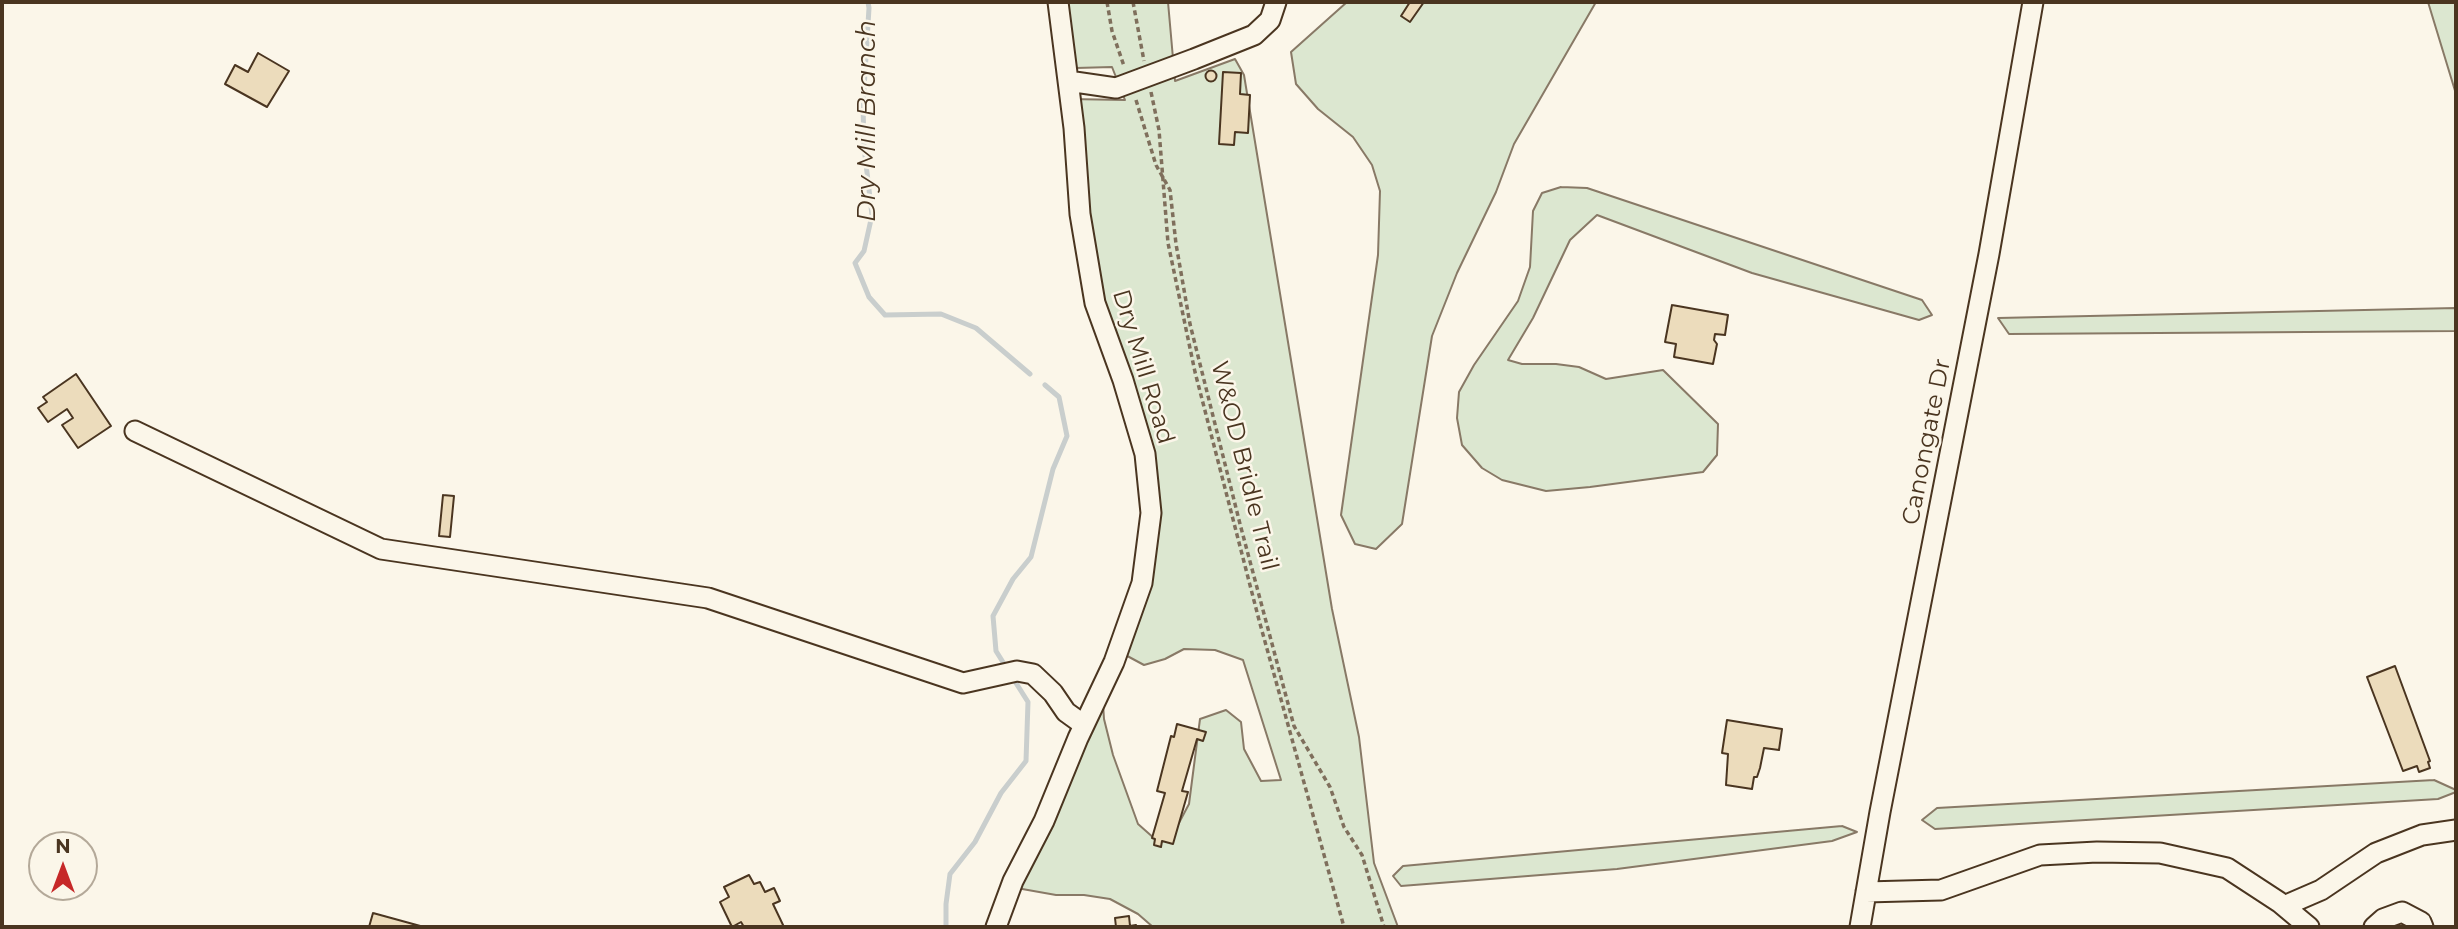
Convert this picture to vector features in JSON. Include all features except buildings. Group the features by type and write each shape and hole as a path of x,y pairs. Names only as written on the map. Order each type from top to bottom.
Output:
{"street":[{"name":"Dry Mill Road","path":"996,927 1013,881 1044,821 1114,662 1142,583 1152,513 1146,454 1095,303 1080,214 1069,81 1058,2"},
{"path":"1069,81 1116,88 1139,80 1254,35 1270,20 1276,2"},
{"name":"Canongate Dr","path":"1860,927 1989,254 2033,2"},
{"path":"135,431 381,549 708,598 963,683 1017,671 1033,674 1053,693 1066,712 1084,725"},
{"path":"2284,906 2321,890 2376,853 2422,835 2456,830"},
{"path":"1866,892 1941,890 2040,855 2160,853 2227,868 2284,906 2309,927"},
{"path":"2374,927 2383,919 2402,912 2421,922 2423,927"}],"path":[{"name":"W&OD Bridle Trail","path":"1107,2 1112,31 1139,80 1156,165 1170,190 1176,244 1191,324 1240,524 1294,726 1330,787 1344,827 1362,855 1384,927"},
{"path":"1133,2 1139,80 1159,130 1168,243 1201,397 1344,927"}],"green space":[{"path":"1067,2 1168,2 1175,81 1235,59 1244,75 1332,609 1359,737 1374,863 1398,927 1153,927 1138,914 1110,899 1056,895 1011,887 1102,688 1104,719 1113,755 1138,824 1155,839 1171,838 1189,804 1200,719 1226,710 1241,722 1244,749 1261,781 1281,780 1243,660 1215,650 1184,649 1165,659 1144,665 1118,651 1142,583 1145,454 1095,303 1070,99 1125,100 1112,67 1076,68"},
{"path":"1347,2 1596,2 1514,144 1496,192 1457,273 1432,336 1402,524 1376,549 1355,544 1341,515 1378,255 1380,191 1372,165 1353,137 1318,109 1296,84 1291,52"},
{"path":"2428,2 2456,2 2456,94"},
{"path":"1561,187 1587,188 1922,300 1932,315 1919,320 1752,273 1597,215 1570,240 1533,318 1508,360 1522,364 1579,367 1606,379 1663,370 1718,424 1717,455 1703,472 1590,487 1546,491 1502,480 1482,468 1462,445 1457,418 1459,392 1474,365 1518,301 1530,267 1533,211 1542,193"},
{"path":"2456,308 2456,331 2009,334 1998,318"},
{"path":"2434,780 2456,792 2438,799 1935,829 1922,820 1937,808"},
{"path":"1842,826 1857,832 1832,841 1617,869 1401,886 1393,876 1403,866"}],"waterway":[{"name":"Dry Mill Branch","path":"868,2 863,105 864,147 872,215 864,251 855,263 869,297 885,315 941,314 976,328 1030,374"},
{"name":"Dry Mill Branch","path":"1006,667 996,651 993,616 1013,579 1031,557 1053,469 1067,436 1059,397 1045,385"},
{"name":"Dry Mill Branch","path":"946,927 950,874 975,842 1001,793 1026,761 1028,702 1016,683"}]}
